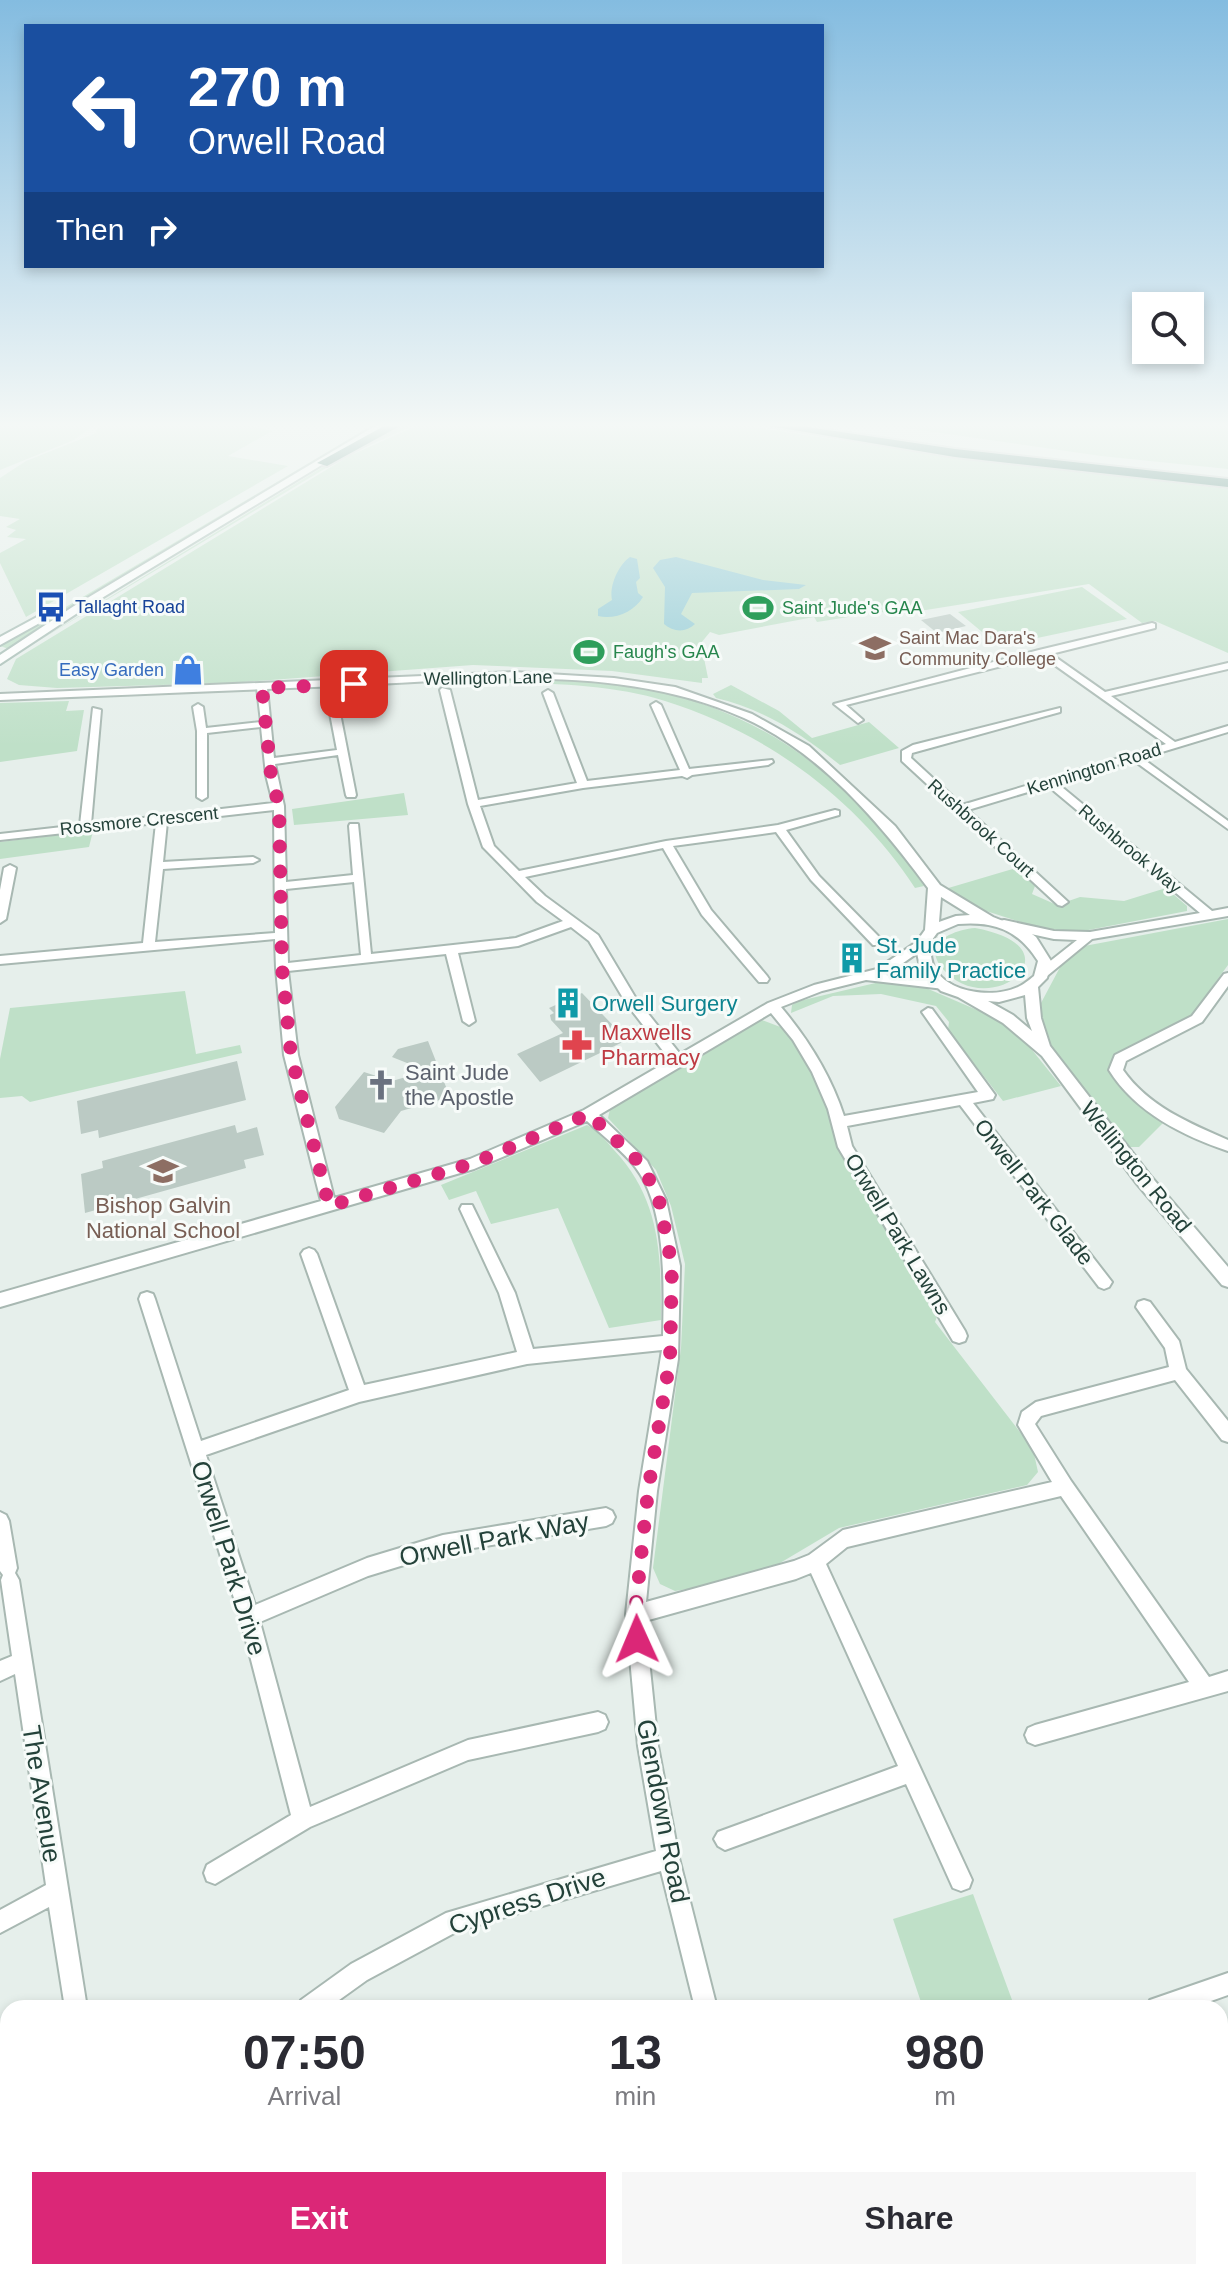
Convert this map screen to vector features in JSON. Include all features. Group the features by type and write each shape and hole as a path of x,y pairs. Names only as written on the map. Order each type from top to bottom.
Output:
{"main road":[{"path":"0,642 186,532"},
{"path":"0,660 78,608 206,532"}],"street":[{"path":"858,720 839,704 1152,626"},
{"path":"1042,652 1173,745"},
{"path":"1104,695 1228,666"},
{"name":"Wellington Lane","path":"4,695 262,688 546,675 650,685 697,696 748,716 805,748 891,829 935,888 988,920"},
{"path":"262,688 269,762 279,806 283,886 282,968 291,1055 329,1206"},
{"path":"445,690 473,804 489,847 541,899 594,938 630,1000 678,1061"},
{"path":"548,693 583,785"},
{"path":"333,703 351,795"},
{"path":"656,705 687,775"},
{"path":"198,707 202,731 202,797"},
{"path":"85,827 96,710"},
{"name":"Rushbrook Court","path":"1057,710 907,751 906,759 1062,902"},
{"path":"202,731 265,724"},
{"name":"Kennington Road","path":"960,809 1228,729"},
{"path":"1216,732 1228,740"},
{"path":"269,762 341,752"},
{"path":"1135,757 1228,826"},
{"path":"473,804 583,785 687,775 768,762"},
{"name":"Rushbrook Way","path":"1050,783 1210,915"},
{"name":"Rossmore Crescent","path":"0,837 279,806"},
{"path":"517,875 666,844 779,828 835,813"},
{"path":"149,947 162,819"},
{"path":"354,826 366,953"},
{"path":"779,828 815,878 877,942"},
{"path":"666,844 706,912 763,979"},
{"path":"158,866 253,860"},
{"path":"0,919 10,868"},
{"path":"283,886 359,878"},
{"path":"0,1300 474,1163 589,1114 772,1006 818,988 881,972 922,944 932,930 935,888"},
{"path":"932,930 956,920 988,920 1054,935 1090,936 1228,912"},
{"path":"282,968 452,952 518,942 573,922"},
{"path":"1003,924 1036,946 1043,960 1043,973"},
{"path":"0,960 273,936"},
{"path":"862,977 901,979 1003,998 1032,988 1043,973 1090,936"},
{"path":"922,944 924,964 955,990"},
{"path":"452,952 469,1021"},
{"path":"1228,977 1197,1019 1120,1058 1116,1070 1124,1084 1175,1122 1228,1146"},
{"name":"Wellington Road","path":"1032,988 1034,1018 1047,1052"},
{"name":"Wellington Road","path":"955,990 1008,1019 1047,1052 1143,1179 1228,1280"},
{"name":"Orwell Park Lawns","path":"772,1006 794,1029 841,1122 845,1147 959,1336"},
{"name":"Orwell Park Glade","path":"841,1122 965,1102 988,1095 928,1012"},
{"name":"Orwell Park Glade","path":"965,1102 1104,1282"},
{"name":"Glendown Road","path":"589,1114 642,1165 659,1200 672,1266 671,1342 648,1491 635,1614 648,1746 668,1858 704,2000"},
{"path":"467,1209 507,1293 527,1357"},
{"path":"309,1254 359,1394"},
{"name":"Orwell Park Drive","path":"147,1299 249,1617 303,1820"},
{"path":"1144,1307 1173,1346 1178,1372 1228,1434"},
{"path":"195,1451 359,1394 527,1357 671,1342"},
{"path":"1178,1372 1036,1410 1028,1417 1026,1425 1065,1487 1203,1685"},
{"path":"635,1614 796,1570 815,1561 843,1539 1065,1487"},
{"name":"Orwell Park Way","path":"249,1617 367,1567 443,1544 606,1517"},
{"name":"The Avenue","path":"0,1521 75,2000"},
{"path":"815,1561 961,1880"},
{"path":"0,1671 21,1662"},
{"path":"1035,1735 1203,1685 1228,1681"},
{"path":"215,1873 303,1820 468,1750 598,1722"},
{"path":"725,1839 910,1772"},
{"name":"Cypress Drive","path":"320,2000 359,1972 454,1921 668,1858"},
{"path":"0,1922 58,1890"},
{"path":"1181,2000 1228,1984"}],"green space":[{"path":"13,532 173,532 26,617 0,563 0,553 26,539 7,537"},
{"path":"192,532 202,532 9,649 0,646"},
{"path":"216,532 219,532 20,652"},
{"path":"224,532 1228,532 1228,653 1155,621 1142,623 1089,584 901,614 880,612 817,622 814,617 719,635 710,632 701,643 708,678 702,678 702,683 612,671 473,665 229,683 57,688 19,685 7,679 16,659"},
{"path":"1082,587 1127,619 999,646 958,612"},
{"path":"489,679 559,679 624,685 683,698 738,718 789,746 837,783 881,830 924,886 915,888 866,826 837,798 806,773 739,731 702,714 644,695 578,686 488,683"},
{"path":"731,685 779,711 812,738 869,722 899,748 840,765 781,724 750,709 716,698 713,694"},
{"path":"69,701 66,711 84,710 77,751 0,762 0,703"},
{"path":"404,793 408,815 294,825 292,809"},
{"path":"93,831 89,847 0,859 0,842"},
{"path":"1016,868 1035,886 1032,894 1057,905 1080,897 1124,901 1166,888 1187,906 1187,911 1073,933 1030,925 983,910 945,889"},
{"path":"1228,919 1228,965 1191,1016 1113,1058 1109,1066 1112,1076 1165,1121 1139,1147 1129,1147 1044,1036 1041,1003 1066,956 1079,947"},
{"path":"975,928 1007,938 1022,951 1025,964 1017,976 1001,985 982,988 961,983 942,968 935,951 938,944 958,931"},
{"path":"884,981 926,988 1012,1025 1061,1086 1003,1101 948,1030 949,1022 936,1006 881,994 833,996 791,1013 792,1005 799,1001"},
{"path":"185,991 196,1054 240,1045 242,1053 30,1102 22,1096 0,1098 0,1059 10,1008"},
{"path":"762,1020 783,1028 806,1060 826,1103 840,1153 938,1314 935,1322 1033,1449 1038,1472 1027,1485 839,1528 775,1566 713,1585 675,1591 660,1584 653,1568 681,1348 685,1264 671,1206 656,1170 608,1118 610,1109 750,1024"},
{"path":"587,1125 602,1136 630,1169 650,1209 659,1251 661,1320 609,1328 558,1208 491,1224 476,1191 449,1200 441,1185"},
{"path":"973,1894 1012,2000 920,2000 893,1919"}],"water":[{"path":"630,557 637,559 640,578 636,582 638,593 643,597 624,614 598,616 598,609 612,600 615,577"},
{"path":"676,557 763,580 806,585 799,589 692,593 681,614 695,624 688,629 675,630 664,624 665,587 653,568 660,560"}],"building":[{"path":"950,614 966,626 937,633 921,620"},
{"path":"582,993 627,1040 540,1082 517,1054 563,1033 551,1020 550,1015 554,1013 549,1008"},
{"name":"Saint Jude the Apostle","path":"428,1041 450,1097 401,1111 384,1133 339,1119 335,1107 364,1072 392,1081 427,1071 392,1057 398,1049"},
{"path":"237,1061 246,1100 99,1138 98,1130 81,1134 77,1101"},
{"name":"Bishop Galvin National School","path":"235,1125 237,1133 257,1127 264,1155 244,1160 246,1168 85,1213 81,1174 103,1168 102,1161"}],"place":[{"name":"Tallaght Road","path":"51,607"},
{"name":"Saint Jude's GAA","path":"758,608"},
{"name":"Saint Mac Dara's Community College","path":"875,648"},
{"name":"Faugh's GAA","path":"589,652"},
{"name":"Easy Garden","path":"188,670"},
{"name":"St. Jude Family Practice","path":"852,958"},
{"name":"Orwell Surgery","path":"568,1003"},
{"name":"Maxwells Pharmacy","path":"577,1045"},
{"name":"Saint Jude the Apostle","path":"381,1085"},
{"name":"Bishop Galvin National School","path":"163,1171"}],"route":[{"path":"354,684 262,688 271,775 279,806 283,886 282,968 291,1055 329,1206 474,1163 589,1114 642,1165 659,1200 672,1266 670,1359 648,1491 635,1614 637,1639"}]}
